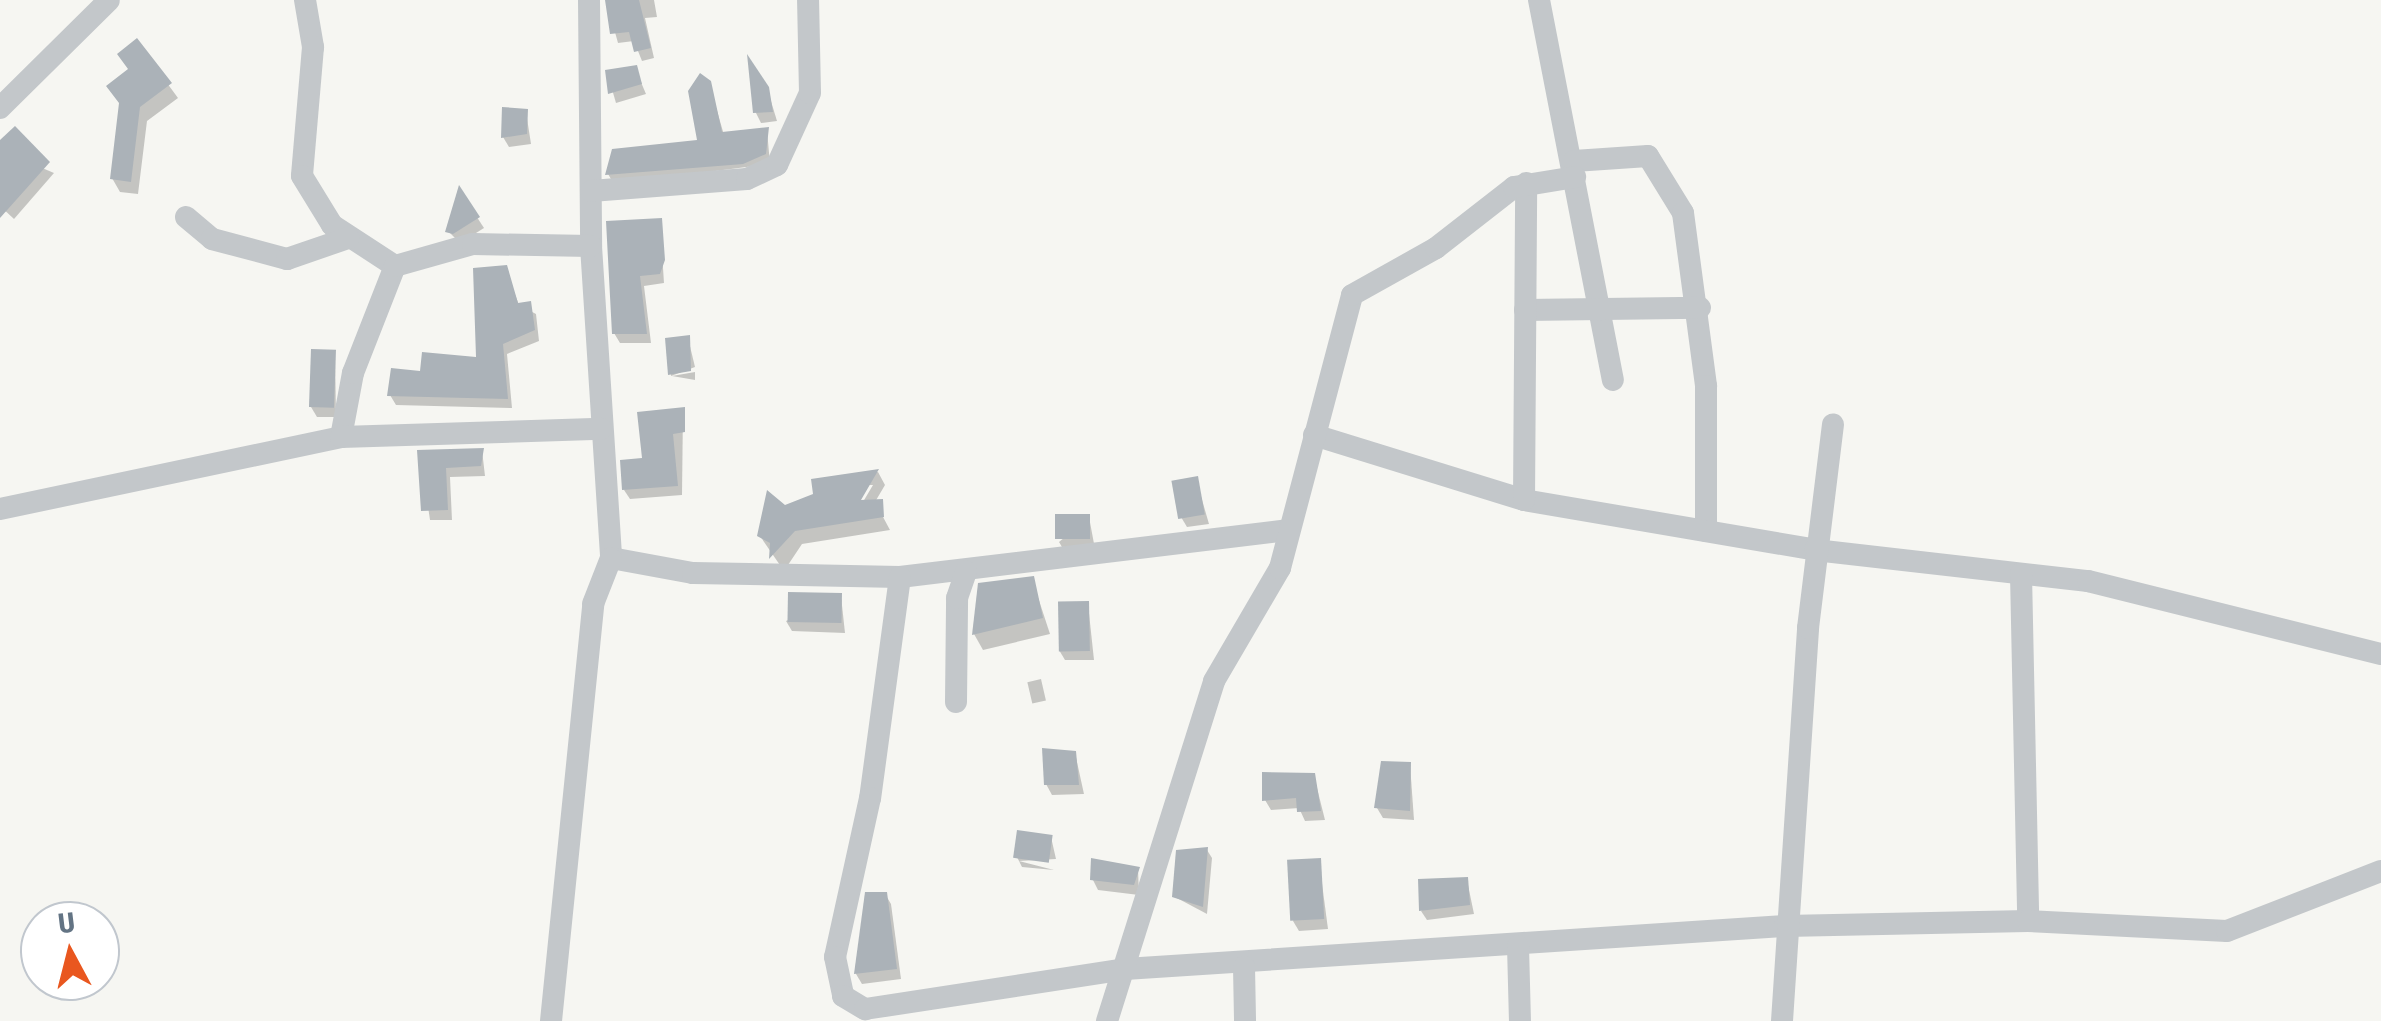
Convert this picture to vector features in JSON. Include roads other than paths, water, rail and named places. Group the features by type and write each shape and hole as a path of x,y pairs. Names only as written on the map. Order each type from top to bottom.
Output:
{"street":[{"path":"0,108 109,0"},
{"path":"304,0 313,47 299,162 318,208 348,238 396,266 474,244 591,246"},
{"path":"551,1021 594,604 611,558 591,246 589,0"},
{"path":"591,191 746,179 776,165 810,94 808,0"},
{"path":"1539,0 1613,380"},
{"path":"1106,1021 1214,680 1274,582 1352,294 1526,183 1638,153 1657,161 1683,213 1700,308 1706,532"},
{"path":"1524,500 1526,183"},
{"path":"186,217 212,239 287,259 348,238"},
{"path":"340,436 354,373 396,266"},
{"path":"1525,310 1700,308"},
{"path":"1782,1021 1785,926 1815,550 1833,425"},
{"path":"0,509 340,436 601,430"},
{"path":"1314,435 1524,500 1815,550 2130,589 2381,654"},
{"path":"611,558 693,573 900,577 1289,530"},
{"path":"956,702 957,598 966,572"},
{"path":"2021,574 2028,921"},
{"path":"900,577 870,798 835,956 843,996 865,1008 908,1006 1125,969 1244,967 1785,926 2028,921 2227,931 2381,871"},
{"path":"1518,946 1520,1021"},
{"path":"1244,967 1245,1021"}]}
